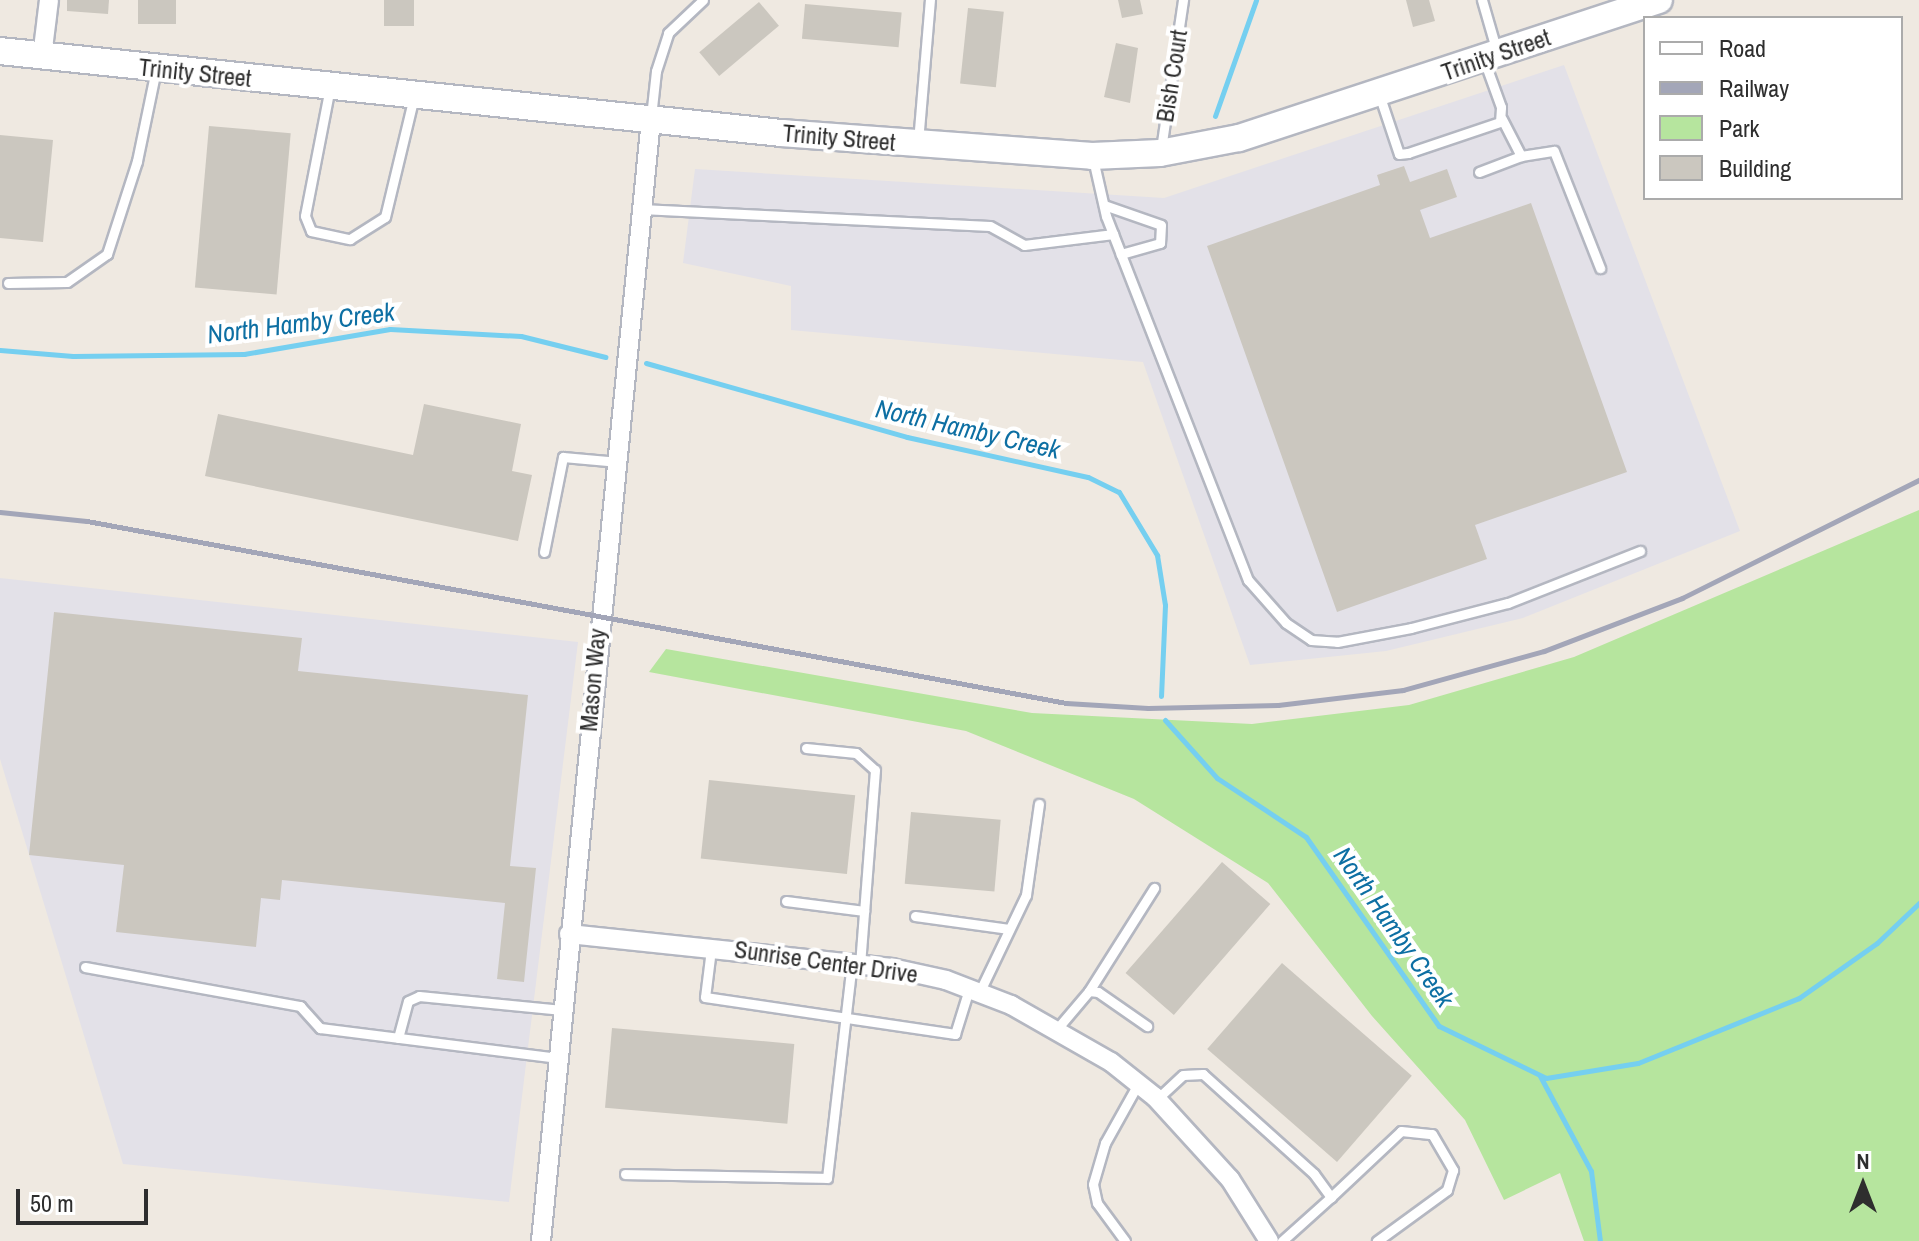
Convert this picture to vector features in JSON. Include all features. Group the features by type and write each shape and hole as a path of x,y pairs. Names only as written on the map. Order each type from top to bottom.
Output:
{"street":[{"path":"42,57 49,0"},
{"name":"Trinity Street","path":"0,51 917,146 1092,156 1160,153 1239,138 1491,58 1659,0"},
{"name":"Mason Way","path":"541,1241 598,618 619,462 651,120"},
{"name":"Sunrise Center Drive","path":"569,934 856,963 974,991 1056,1030 1157,1099 1230,1179 1268,1240"}],"lane":[{"path":"651,120 656,71 668,33 703,0"},
{"path":"917,146 930,0"},
{"name":"Bish Court","path":"1160,153 1183,0"},
{"path":"1482,0 1502,119 1521,156"},
{"path":"8,283 67,282 107,254 137,161 156,69"},
{"path":"330,87 305,216 311,231 350,239 385,217 414,96"},
{"path":"1379,94 1399,154 1502,119"},
{"path":"1479,172 1549,149 1559,155 1600,268"},
{"path":"1092,156 1113,234 1248,580 1286,623 1311,640 1337,642 1397,631 1508,603 1640,551"},
{"path":"1104,205 1161,225 1160,243 1121,254"},
{"path":"641,209 990,226 1024,245 1113,234"},
{"path":"544,552 563,457 619,462"},
{"path":"625,1174 827,1178 846,1015 864,911 875,770 856,753 806,748"},
{"path":"712,947 705,997 846,1015 955,1034 974,991 1009,929 1034,866 1039,804"},
{"path":"1056,1030 1089,991 1154,888"},
{"path":"786,901 864,911"},
{"path":"915,916 1009,929"},
{"path":"85,967 300,1006 320,1028 558,1058"},
{"path":"1089,991 1098,992 1147,1026"},
{"path":"398,1038 408,1001 419,996 562,1010"},
{"path":"1157,1099 1183,1075 1203,1074 1314,1174 1331,1197"},
{"path":"1125,1241 1097,1203 1093,1184 1105,1143 1138,1084"},
{"path":"1268,1240 1331,1197 1401,1131 1432,1134 1453,1170 1447,1190 1377,1241"}],"shaded area":[{"path":"1564,65 1740,531 1523,618 1386,651 1250,665 1143,362 791,330 791,286 683,263 695,169 1164,198"},
{"path":"0,578 578,642 509,1202 123,1164 0,759"}],"green space":[{"path":"1919,510 1919,1241 1584,1241 1560,1173 1504,1200 1465,1120 1372,1016 1268,883 1134,799 966,731 649,672 666,649 1032,713 1252,724 1409,705 1574,657"}],"building":[{"path":"67,0 109,0 108,14 67,11"},
{"path":"138,0 176,0 176,24 138,24"},
{"path":"384,0 414,0 414,26 384,26"},
{"path":"1118,0 1140,0 1143,14 1122,18"},
{"path":"1406,0 1429,0 1435,21 1413,27"},
{"path":"759,2 779,26 719,76 699,52"},
{"path":"805,4 902,12 899,47 802,39"},
{"path":"968,8 1004,12 996,87 960,84"},
{"path":"1116,43 1138,48 1130,103 1104,97"},
{"path":"209,126 291,133 277,295 195,287"},
{"path":"0,135 53,140 43,242 0,238"},
{"path":"1404,166 1410,182 1447,169 1457,197 1420,210 1430,238 1531,203 1627,472 1475,525 1487,559 1337,612 1207,246 1380,185 1377,175"},
{"path":"424,404 521,424 512,471 532,475 518,541 205,476 218,414 413,455"},
{"path":"54,612 302,638 298,671 528,695 510,866 536,868 524,982 497,979 505,903 282,880 280,900 261,898 256,947 116,932 124,865 29,855"},
{"path":"709,780 855,795 847,874 701,859"},
{"path":"911,812 1001,820 994,892 905,884"},
{"path":"1222,862 1270,904 1174,1015 1126,973"},
{"path":"1282,963 1412,1076 1337,1162 1207,1049"},
{"path":"612,1028 794,1044 787,1124 605,1108"}],"waterway":[{"path":"1215,116 1256,0"},
{"name":"North Hamby Creek","path":"0,350 73,356 244,354 390,329 521,336 605,357"},
{"name":"North Hamby Creek","path":"646,363 907,437 1088,477 1119,492 1157,555 1165,605 1161,696"},
{"name":"North Hamby Creek","path":"1165,720 1217,778 1306,837 1439,1026 1546,1078 1638,1063 1799,998 1877,943 1919,903"},
{"path":"1540,1076 1591,1171 1600,1241"}],"railway":[{"path":"0,512 87,521 1066,703 1148,708 1278,705 1403,690 1544,651 1682,598 1919,480"}]}
